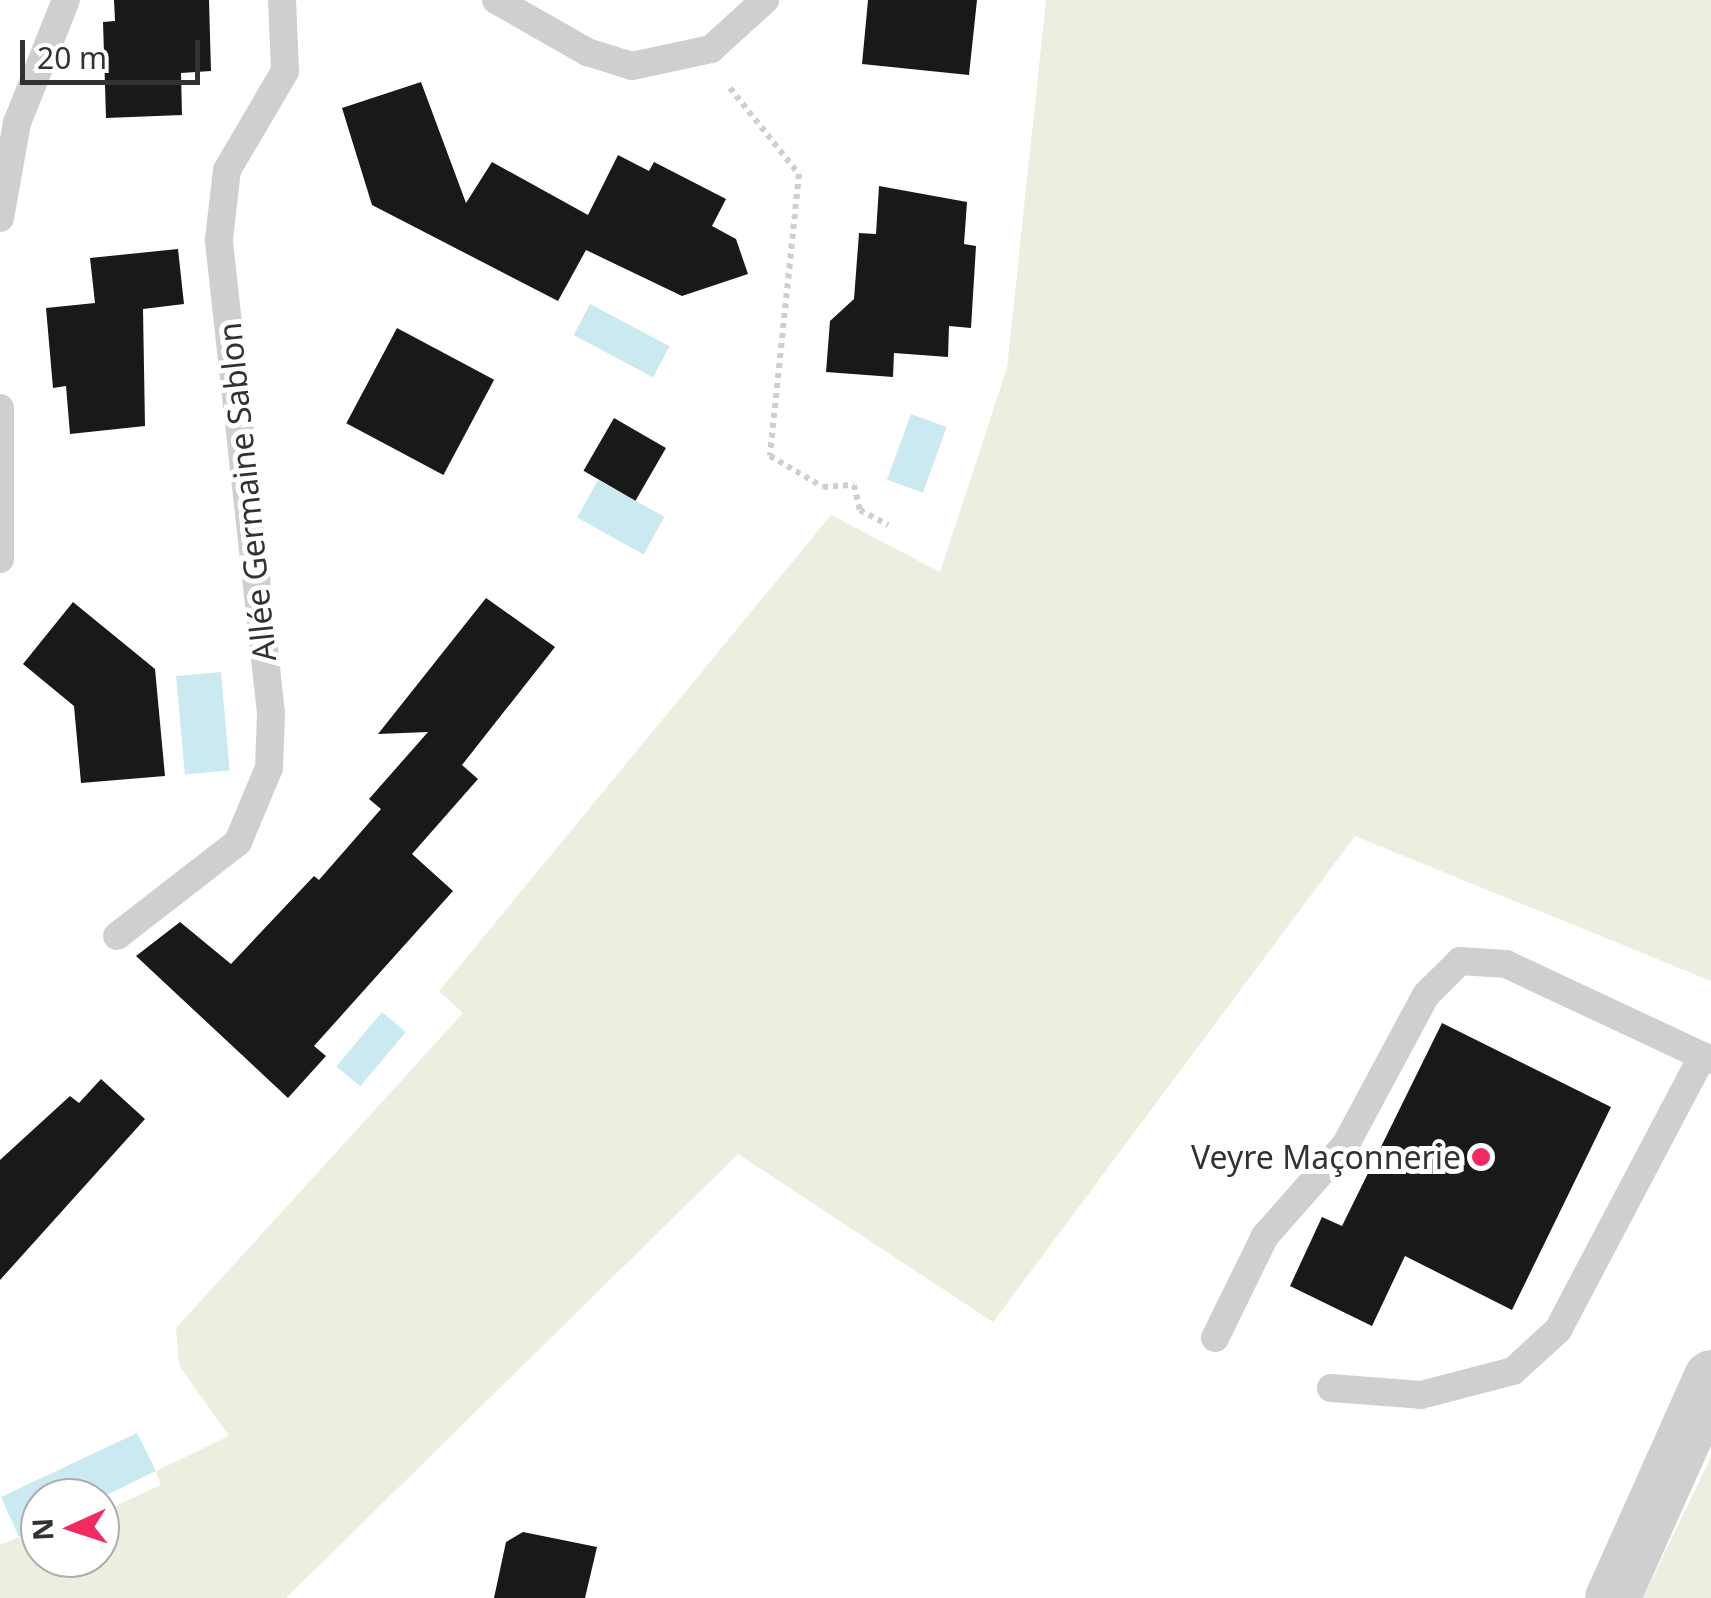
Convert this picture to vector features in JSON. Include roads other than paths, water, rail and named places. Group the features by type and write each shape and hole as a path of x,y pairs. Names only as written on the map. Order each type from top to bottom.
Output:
{"street":[{"path":"1612,1598 1711,1377"}],"lane":[{"path":"0,218 22,107 66,0"},
{"name":"Allée Germaine Sablon","path":"117,936 238,842 269,768 271,713 219,240 228,170 285,71 282,0"},
{"path":"496,0 587,52 632,66 700,53 738,31 765,0"},
{"path":"0,408 0,560"},
{"path":"1215,1338 1265,1236 1346,1144 1426,994 1460,961 1506,964 1707,1058 1558,1330 1514,1371 1421,1395 1331,1388"}],"water":[{"path":"590,304 669,346 653,377 574,335"},
{"path":"911,414 947,427 923,493 887,480"},
{"path":"598,480 664,517 644,554 577,518"},
{"path":"221,672 230,771 185,775 176,676"},
{"path":"382,1012 406,1032 360,1086 336,1066"},
{"path":"137,1433 156,1471 120,1488 120,1478 41,1478"},
{"path":"20,1488 19,1537 1,1497"}],"place":[{"name":"Veyre Maçonnerie","path":"1481,1157"}]}
